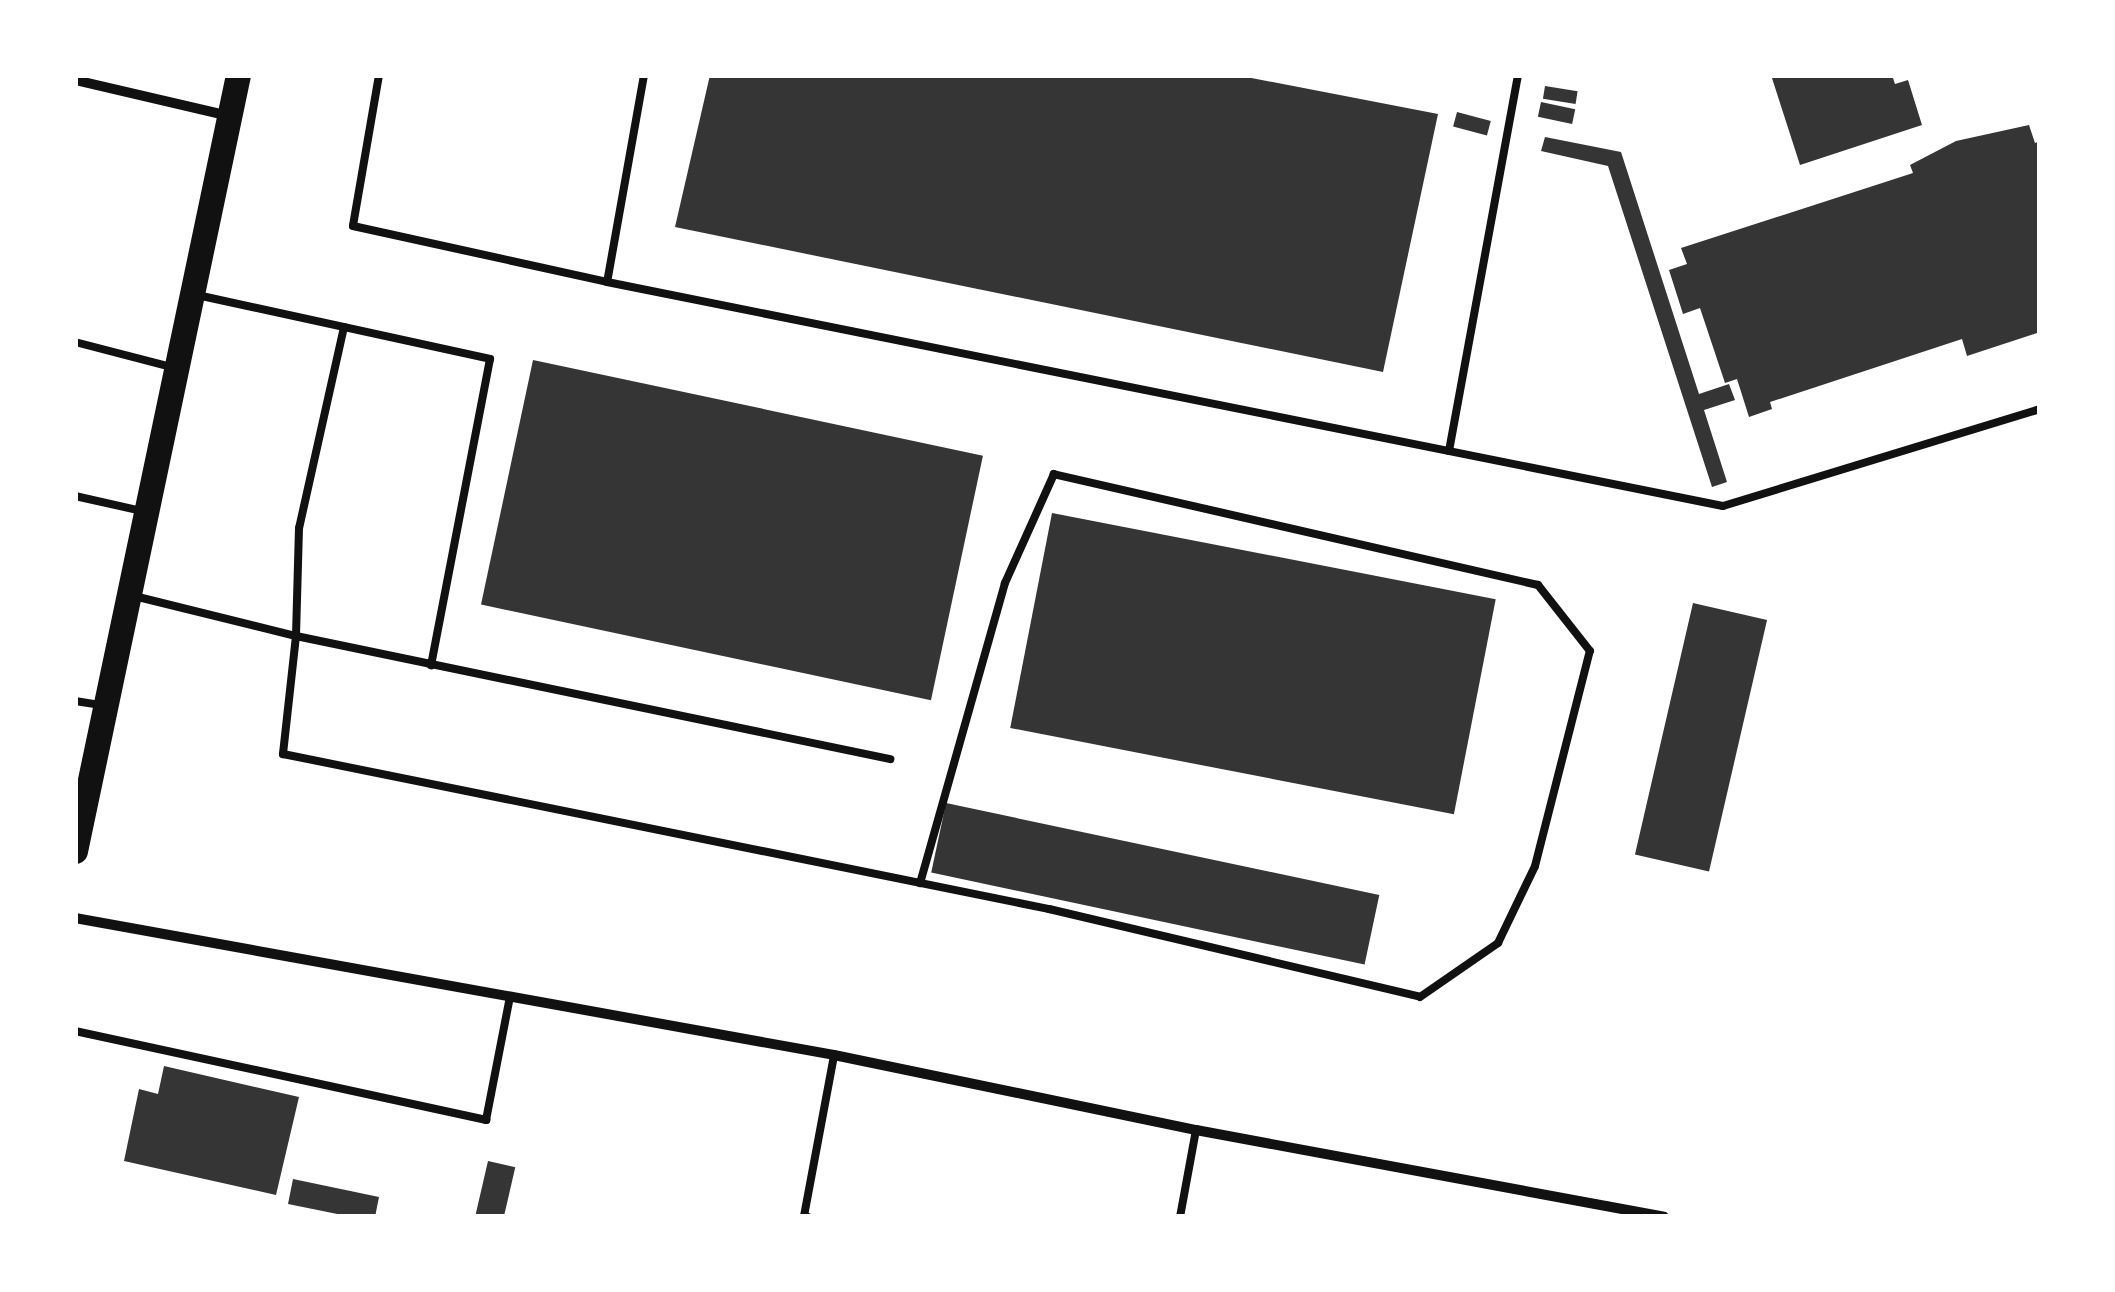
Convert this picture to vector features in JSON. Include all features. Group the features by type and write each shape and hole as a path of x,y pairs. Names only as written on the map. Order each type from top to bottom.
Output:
{"main road":[{"path":"75,852 238,75"}],"street":[{"path":"75,80 231,116"},
{"path":"75,918 834,1055 1603,1213 1664,1217"}],"lane":[{"path":"378,75 353,226 607,282 1723,506 2040,409"},
{"path":"607,282 644,75"},
{"path":"1449,451 1518,75"},
{"path":"192,294 490,359 432,665"},
{"path":"344,328 299,528 296,636 282,754 920,883 1420,997 1498,943 1535,866 1590,650 1538,586 1054,474 1006,583 920,883"},
{"path":"75,342 176,368"},
{"path":"75,496 147,512"},
{"path":"130,595 296,636 890,759"},
{"path":"75,701 107,706"},
{"path":"75,1031 486,1120 510,996"},
{"path":"805,1217 834,1055"},
{"path":"1180,1217 1196,1130"}],"building":[{"path":"710,75 1236,75 1438,114 1383,372 675,227"},
{"path":"1771,75 1892,75 1895,84 1908,80 1922,125 1800,165"},
{"path":"1545,86 1578,91 1576,104 1543,99"},
{"path":"1541,102 1575,109 1572,124 1538,117"},
{"path":"1457,112 1491,121 1487,136 1453,126"},
{"path":"2029,125 2035,143 2040,141 2040,332 1967,356 1962,339 1770,402 1772,409 1749,417 1737,379 1725,383 1700,308 1683,314 1669,270 1687,264 1681,248 1913,173 1910,165 1956,141"},
{"path":"1545,137 1621,152 1699,394 1729,384 1735,400 1704,410 1727,482 1712,487 1608,166 1541,151"},
{"path":"533,360 983,456 931,700 481,605"},
{"path":"1052,513 1496,599 1454,814 1010,728"},
{"path":"1693,603 1767,620 1709,871 1635,854"},
{"path":"946,803 1379,895 1365,965 931,872"},
{"path":"164,1066 299,1097 276,1195 124,1161 139,1089 158,1094"},
{"path":"488,1161 515,1167 504,1217 475,1217"},
{"path":"293,1179 379,1197 375,1217 352,1217 288,1204"}]}
